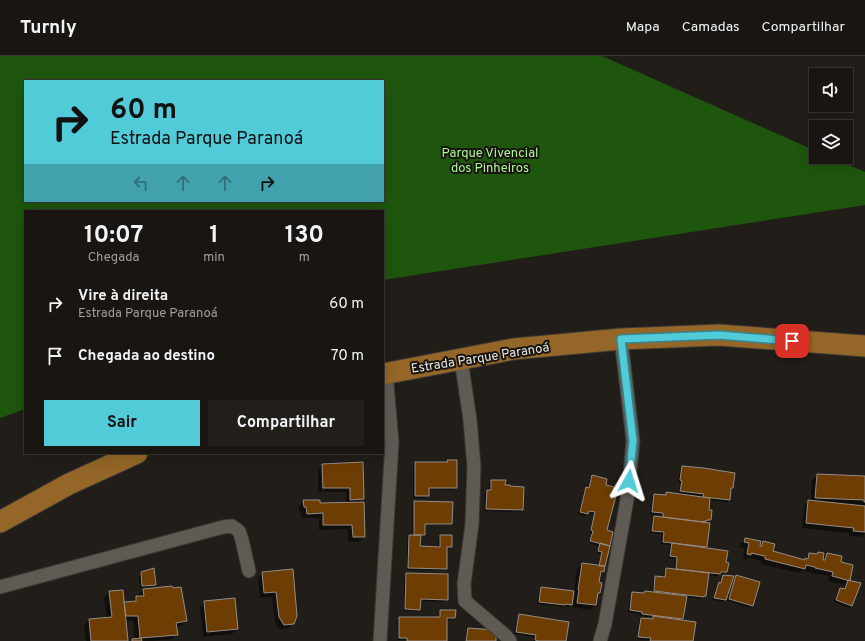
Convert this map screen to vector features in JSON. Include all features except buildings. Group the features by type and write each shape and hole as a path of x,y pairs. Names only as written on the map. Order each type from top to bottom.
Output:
{"main road":[{"name":"Estrada Parque Paranoá","path":"384,373 514,349 621,339 719,335 865,346"},
{"path":"0,522 69,484 135,454"}],"street":[{"path":"600,641 628,494 633,441 621,339"},
{"path":"461,359 470,420 474,466 472,524 464,584 465,601 510,641"},
{"path":"380,641 392,442 384,373"},
{"path":"0,587 223,527 232,526 239,531 249,571"}],"green space":[{"name":"Parque Vivencial dos Pinheiros","path":"0,56 602,56 809,148 809,164 847,164 865,172 865,205 384,280 384,210 24,210 24,409 0,418"}],"route":[{"path":"629,481 633,441 621,339 719,335 792,341"}]}
